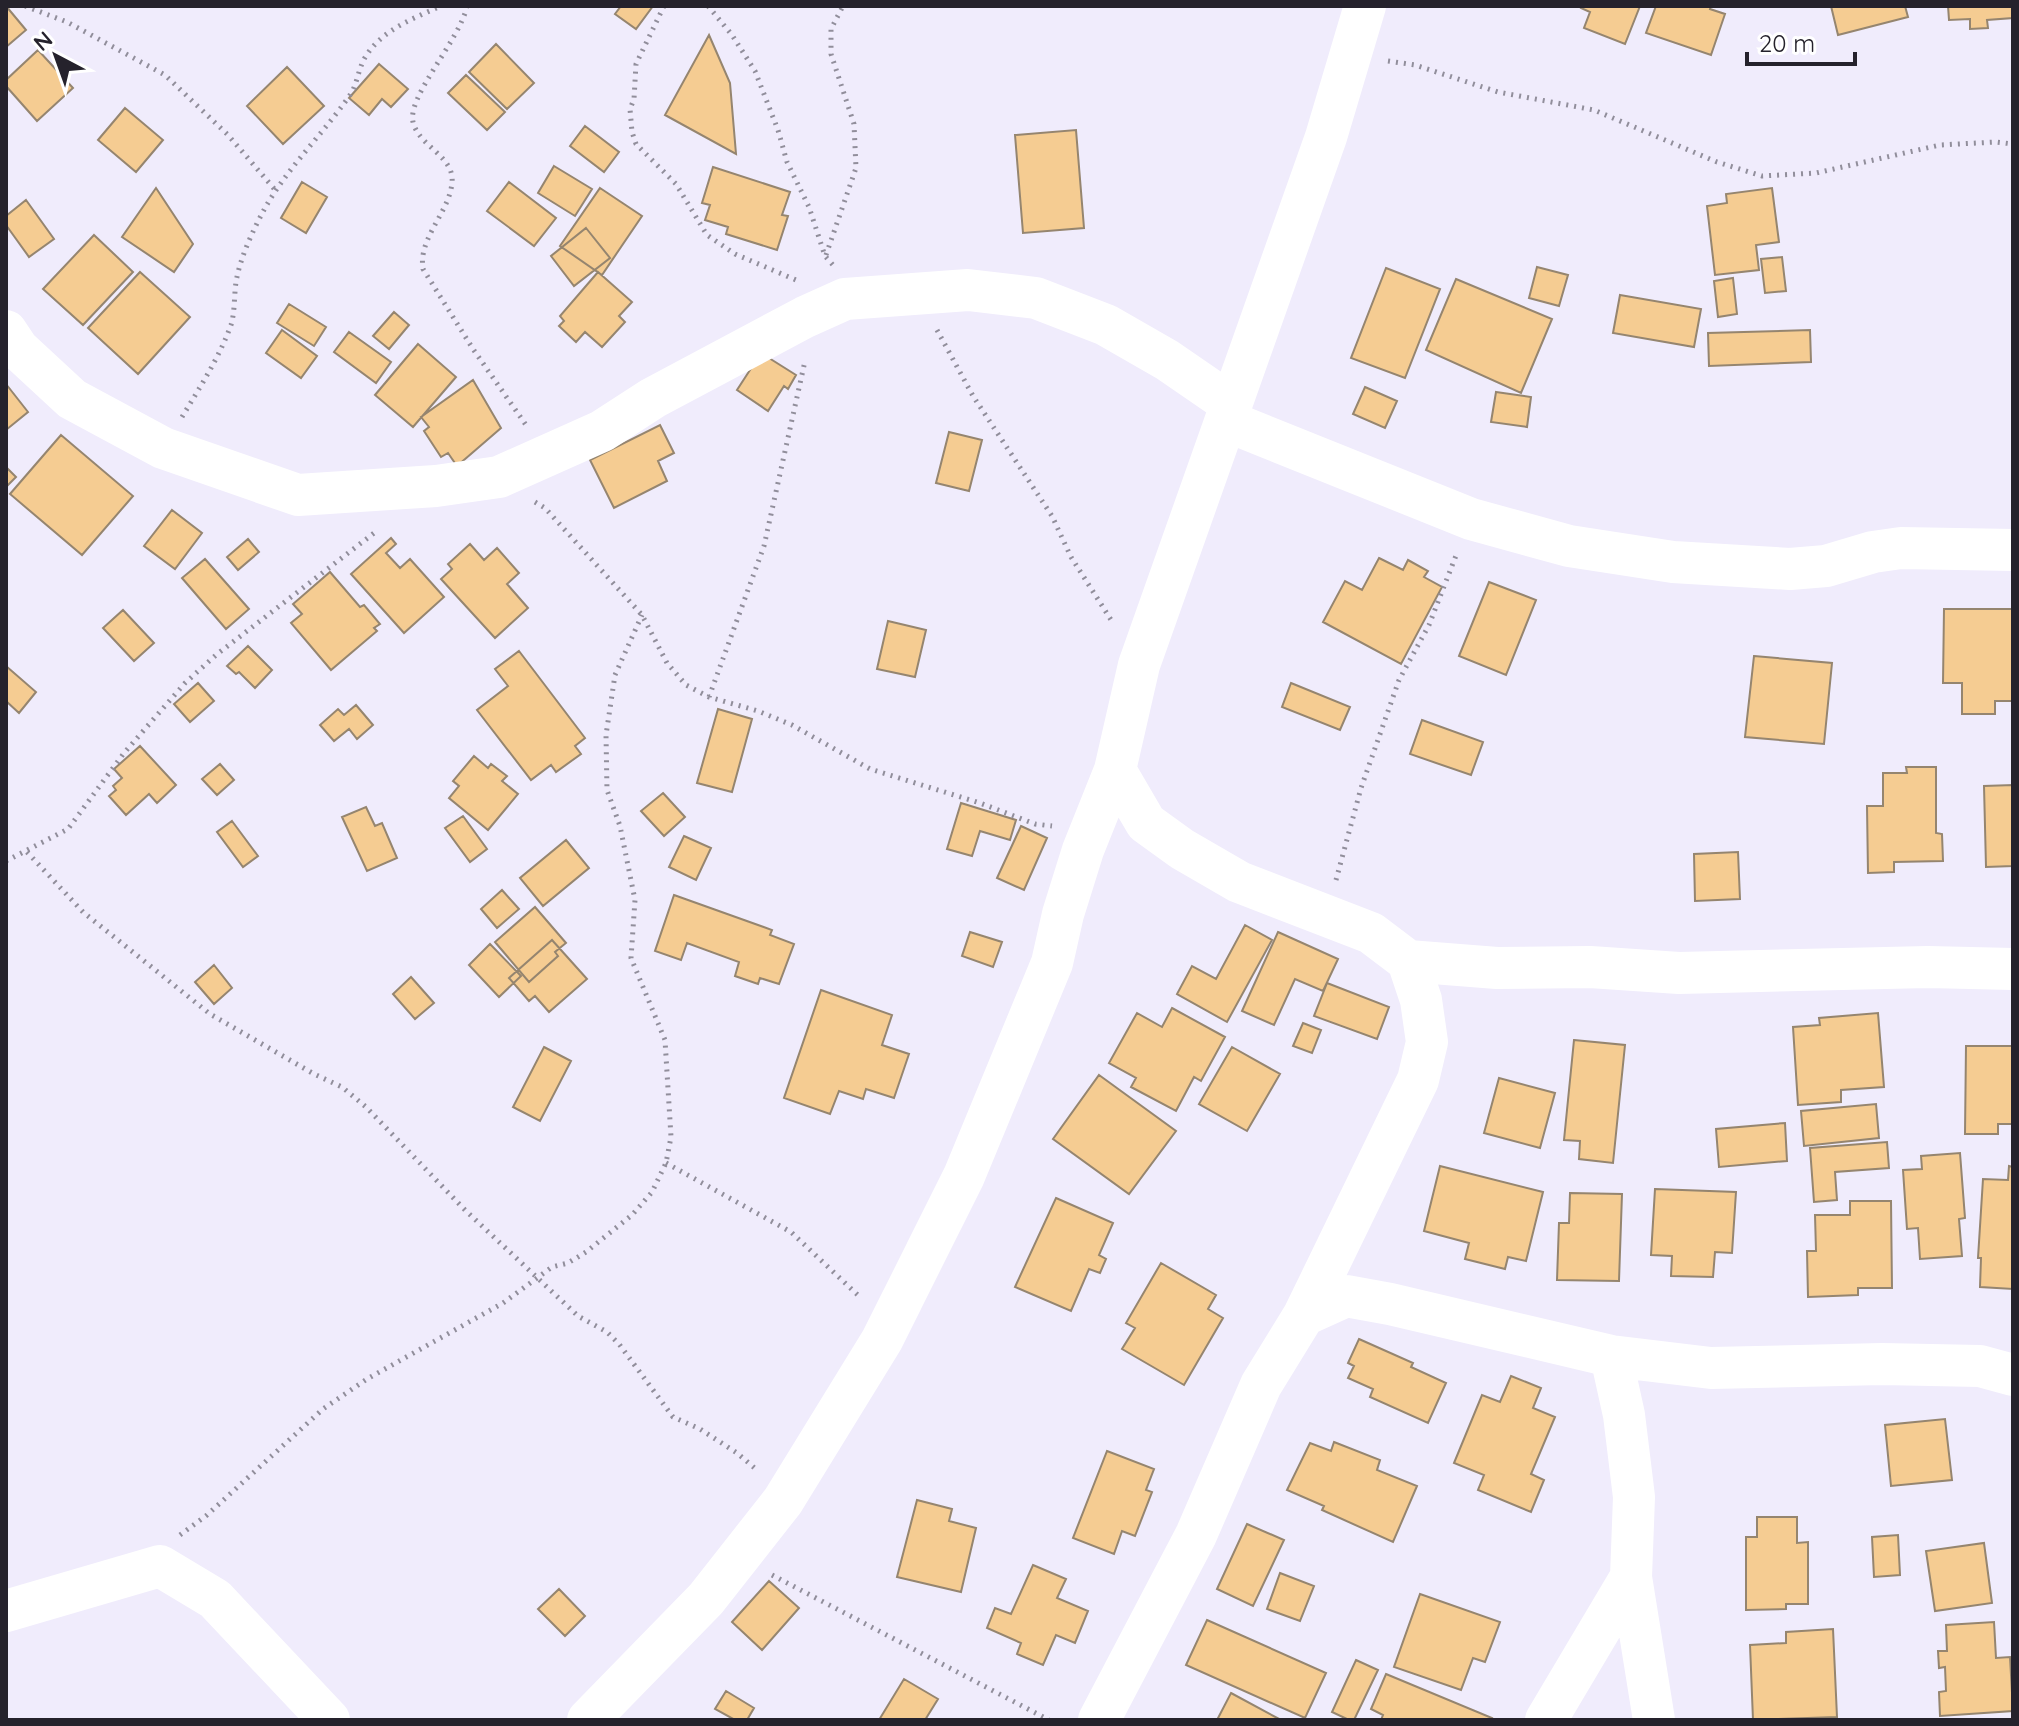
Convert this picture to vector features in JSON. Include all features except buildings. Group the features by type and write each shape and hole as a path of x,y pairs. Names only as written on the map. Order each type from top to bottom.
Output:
{"street":[{"path":"588,1720 706,1599 783,1501 890,1325 964,1176 1052,963 1083,850 1115,770 1139,665 1326,137 1365,6"},
{"path":"6,331 18,349 72,399 163,448 298,495 436,486 499,477 602,431 653,398 805,317 854,298 968,290 1036,298 1106,325 1167,360 1229,412 1471,519 1569,546 1673,562 1790,569 1826,566 1873,552 1901,548 2013,550"},
{"path":"1115,770 1146,823 1182,849 1239,882 1371,933 1408,961 1497,968 1590,967 1679,973 1928,967 2013,969"},
{"path":"1099,1720 1196,1535 1261,1385 1304,1315 1418,1080 1427,1042 1421,1000 1408,961"},
{"path":"1304,1315 1346,1296 1611,1356 1711,1368 1896,1364 1980,1366 2013,1375"},
{"path":"1611,1356 1624,1415 1634,1497 1631,1577 1654,1720"},
{"path":"6,1611 160,1566 215,1599 329,1720"},
{"path":"1546,1720 1631,1577"}],"path":[{"path":"25,6 42,9 165,75 228,135 277,192"},
{"path":"163,448 213,366 232,322 243,258 265,208 300,157 350,94 358,81 364,59 372,48 390,31 441,6"},
{"path":"467,6 464,22 419,92 412,120 420,138 448,164 453,179 449,197 421,258 423,269 473,349 548,455"},
{"path":"664,6 636,64 634,99 630,109 636,144 676,184 707,235 735,254 854,298"},
{"path":"708,6 745,52 755,71 825,256 854,298"},
{"path":"825,256 856,168 854,124 831,54 831,29 843,6"},
{"path":"1345,72 1384,60 1415,65 1498,92 1594,110 1717,162 1762,176 1816,173 1940,145 2013,144"},
{"path":"916,294 973,396 1052,516 1071,557 1139,665"},
{"path":"709,697 764,546 806,358 808,339 805,317"},
{"path":"499,477 545,508 642,615 667,663 686,685 709,697 792,725 870,769 980,803 1035,824 1063,828 1083,850"},
{"path":"1326,916 1369,761 1399,680 1429,625 1471,519"},
{"path":"6,861 68,829 124,753 185,683 216,655 386,524"},
{"path":"171,1542 207,1515 323,1409 367,1379 503,1303 537,1276 586,1252 632,1215 652,1192 666,1163 671,1137 665,1040 631,958 635,900 620,826 607,790 606,735 615,675 642,615"},
{"path":"27,852 83,912 210,1014 342,1087 465,1210 578,1316 607,1332 673,1417 700,1429 737,1453 759,1472 783,1501"},
{"path":"666,1163 791,1232 890,1325"},
{"path":"740,1558 1049,1720"}]}
